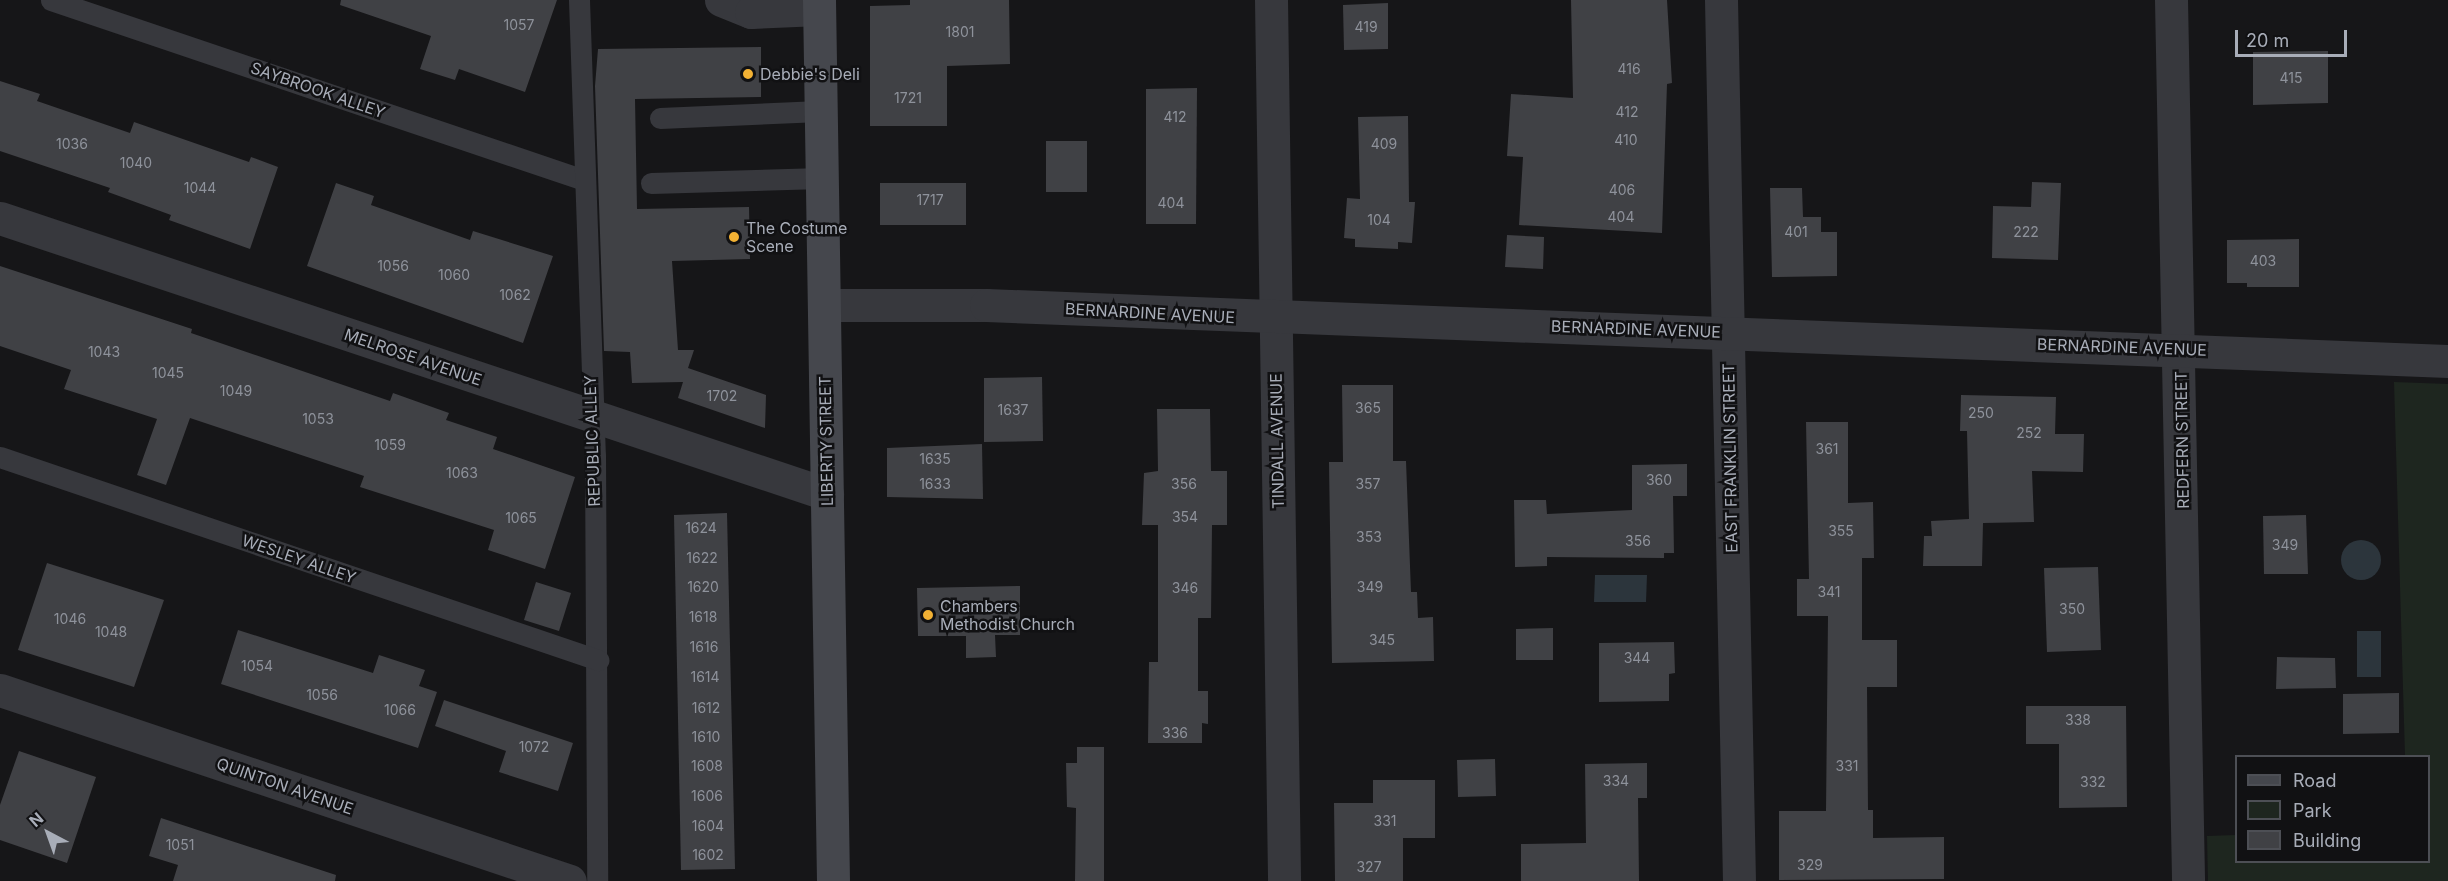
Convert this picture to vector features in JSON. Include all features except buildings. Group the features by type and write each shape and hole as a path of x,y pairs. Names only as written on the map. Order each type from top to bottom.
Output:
{"street":[{"path":"722,0 751,12 819,4"},
{"name":"TINDALL AVENUE","path":"1271,0 1284,881"},
{"name":"EAST FRANKLIN STREET","path":"1721,0 1739,881"},
{"name":"REDFERN STREET","path":"2171,0 2181,350 2188,881"},
{"name":"LIBERTY STREET","path":"819,4 833,881"},
{"name":"MELROSE AVENUE","path":"0,218 827,494"},
{"name":"BERNARDINE AVENUE","path":"824,305 986,305 1275,318 1728,332 2448,361"},
{"name":"QUINTON AVENUE","path":"0,690 570,881"}],"lane":[{"name":"SAYBROOK ALLEY","path":"51,0 584,180"},
{"name":"REPUBLIC ALLEY","path":"579,0 598,660 597,881"},
{"path":"660,118 820,111"},
{"path":"651,183 822,178"},
{"name":"WESLEY ALLEY","path":"0,457 598,660"}],"green space":[{"path":"2394,382 2448,384 2448,881 2208,881 2207,836 2235,835 2235,863 2430,863 2430,755 2405,755"}],"shaded area":[{"path":"2361,540 2375,546 2381,560 2375,574 2361,580 2347,574 2341,560 2347,546"},
{"path":"1595,575 1647,575 1646,602 1594,602"},
{"path":"2357,631 2381,631 2381,677 2357,677"}],"place":[{"name":"Debbie's Deli","path":"748,74"},
{"name":"The Costume Scene","path":"734,237"},
{"name":"Chambers Methodist Church","path":"928,615"}]}
